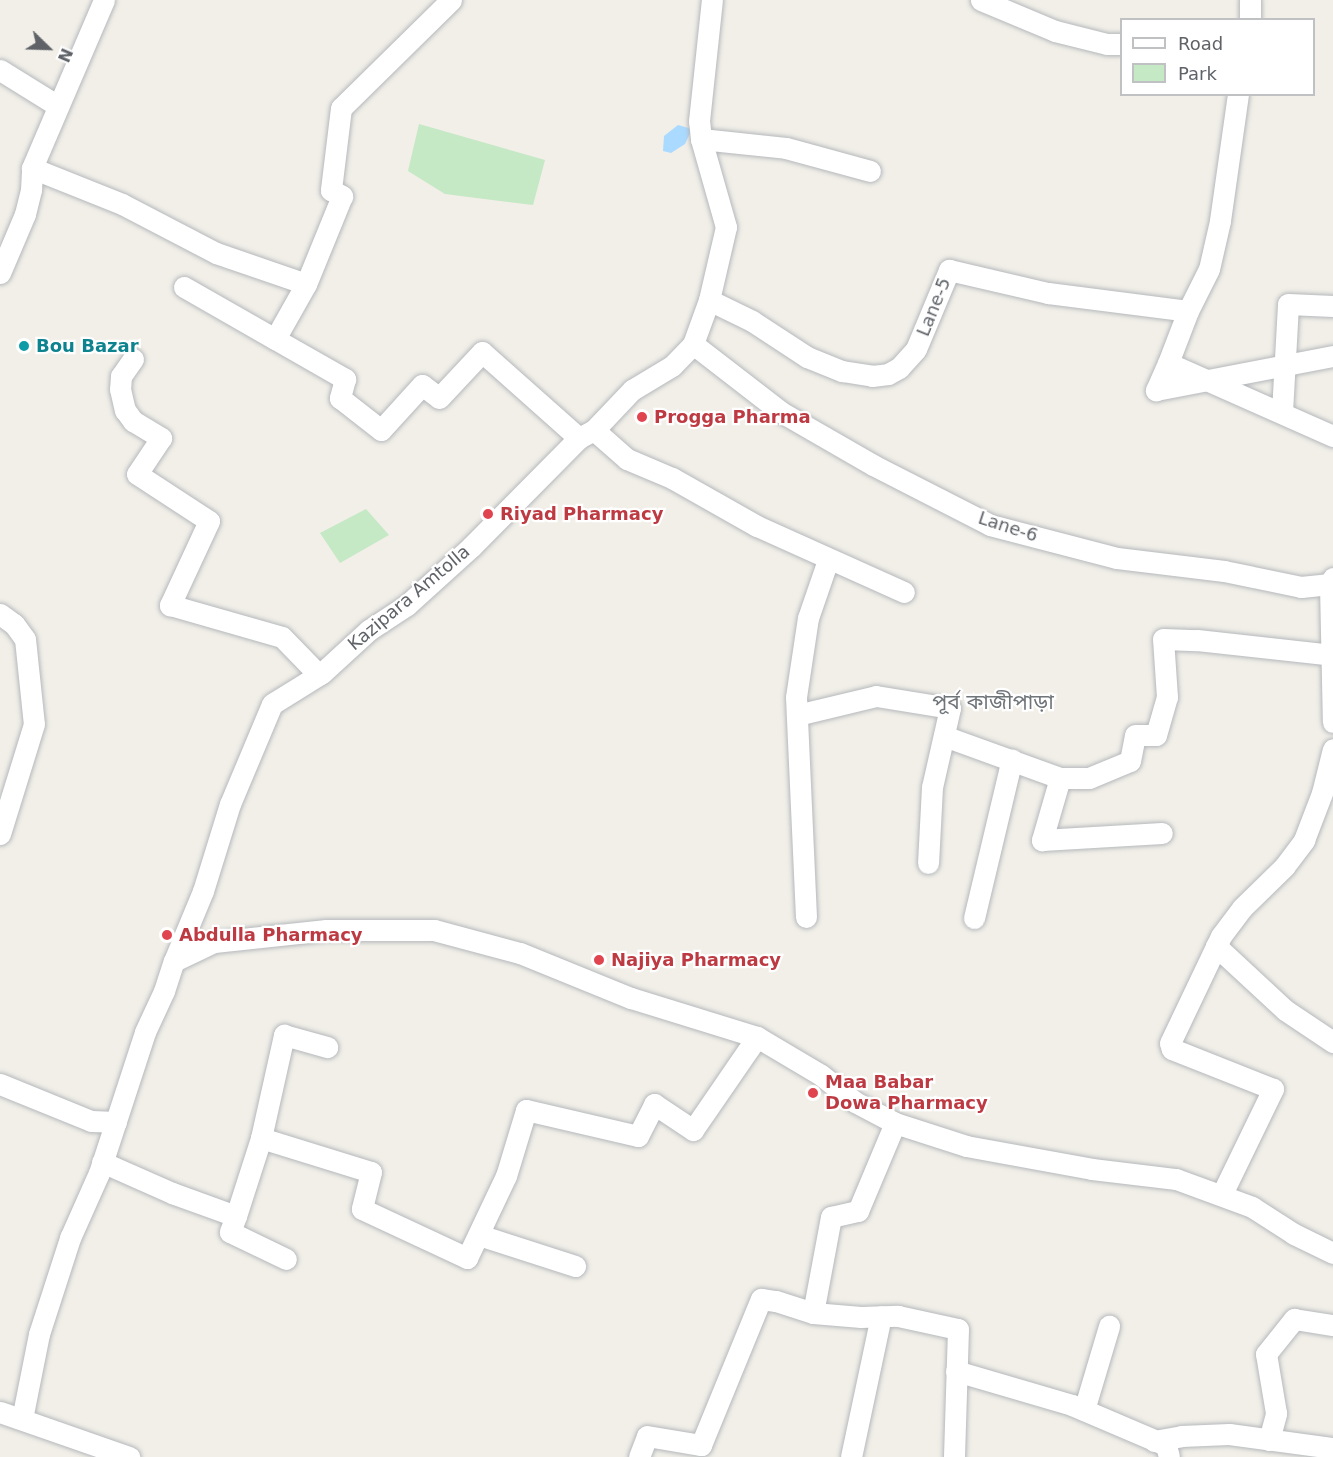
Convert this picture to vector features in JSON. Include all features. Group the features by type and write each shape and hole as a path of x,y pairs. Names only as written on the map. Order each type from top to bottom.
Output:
{"street":[{"path":"0,273 25,214 31,190 32,168 104,0"},
{"path":"275,339 306,284 342,196 331,190 341,108 451,0"},
{"name":"Kazipara Amtolla","path":"22,1419 39,1334 70,1238 102,1162 146,1032 203,891 230,804 272,704 319,675 369,630 407,605 471,547 632,390 672,366 693,344 709,300 726,227 701,139 699,121 712,0"},
{"path":"981,0 1055,31 1107,44 1120,44"},
{"path":"1250,0 1250,18"},
{"path":"0,69 58,106"},
{"path":"1238,96 1220,220 1209,269 1188,311 1156,390 1333,356"},
{"path":"701,139 786,148 870,171"},
{"path":"32,168 122,204 216,253 306,284"},
{"name":"Lane-5","path":"709,300 752,321 807,357 842,371 872,376 888,374 899,368 916,349 948,270 1048,293 1188,311"},
{"path":"184,287 345,379 340,398 381,430 422,385 439,398 482,352 587,434 627,459 672,478 757,526 828,560 904,592"},
{"path":"1282,412 1288,304 1333,306"},
{"name":"Lane-6","path":"693,344 781,412 873,465 990,525 1118,558 1224,571 1301,587 1332,581"},
{"path":"133,359 121,376 120,389 125,410 133,421 161,438 137,474 209,521 170,605 282,637 319,675"},
{"path":"1168,363 1333,436"},
{"path":"806,917 796,697 808,618 828,560"},
{"path":"1332,581 1333,720"},
{"path":"0,614 14,624 26,639 34,724 7,784 0,834"},
{"path":"944,736 1060,778 1089,778 1130,761 1135,735 1156,735 1167,697 1163,639 1197,639 1332,655"},
{"path":"797,715 851,700 876,696 950,708 932,787 928,862"},
{"path":"1222,1194 1274,1089 1170,1046 1216,946 1242,908 1284,867 1304,840 1322,793 1333,749"},
{"path":"974,918 1012,759"},
{"path":"1060,778 1042,840 1161,833"},
{"path":"174,961 214,942 326,930 434,930 520,953 631,998 757,1037 821,1075 855,1102 895,1124 966,1146 1092,1169 1176,1179 1222,1194 1252,1207 1294,1234 1333,1253"},
{"path":"1216,946 1286,1010 1333,1042"},
{"path":"286,1259 230,1232 261,1138 284,1035 327,1047"},
{"path":"261,1138 372,1172 363,1209 467,1258 506,1176 526,1110 638,1136 654,1104 693,1130 757,1037"},
{"path":"0,1084 91,1121 116,1122"},
{"path":"813,1313 831,1217 858,1211 895,1124"},
{"path":"102,1162 172,1193 236,1215"},
{"path":"478,1235 575,1266"},
{"path":"639,1457 647,1436 701,1445 761,1299 776,1301 813,1313 898,1316 958,1329 954,1457"},
{"path":"851,1457 880,1316"},
{"path":"1273,1446 1276,1413 1266,1354 1294,1319 1333,1325"},
{"path":"1084,1410 1108,1326"},
{"path":"956,1371 1084,1410 1168,1447 1169,1457"},
{"path":"0,1412 129,1457"},
{"path":"1154,1441 1181,1436 1229,1434 1273,1446 1333,1448"}],"green space":[{"path":"419,124 545,160 533,205 445,194 408,171"},
{"path":"366,509 389,535 340,563 320,533"}],"water":[{"path":"678,125 692,129 685,144 671,153 663,151 664,136"}],"place":[{"name":"Bou Bazar","path":"24,346"},
{"name":"Progga Pharma","path":"642,417"},
{"name":"Riyad Pharmacy","path":"488,514"},
{"name":"Abdulla Pharmacy","path":"167,935"},
{"name":"Najiya Pharmacy","path":"599,960"},
{"name":"Maa Babar Dowa Pharmacy","path":"813,1093"}],"district":[{"name":"পূর্ব কাজীপাড়া","path":"993,702"}]}
